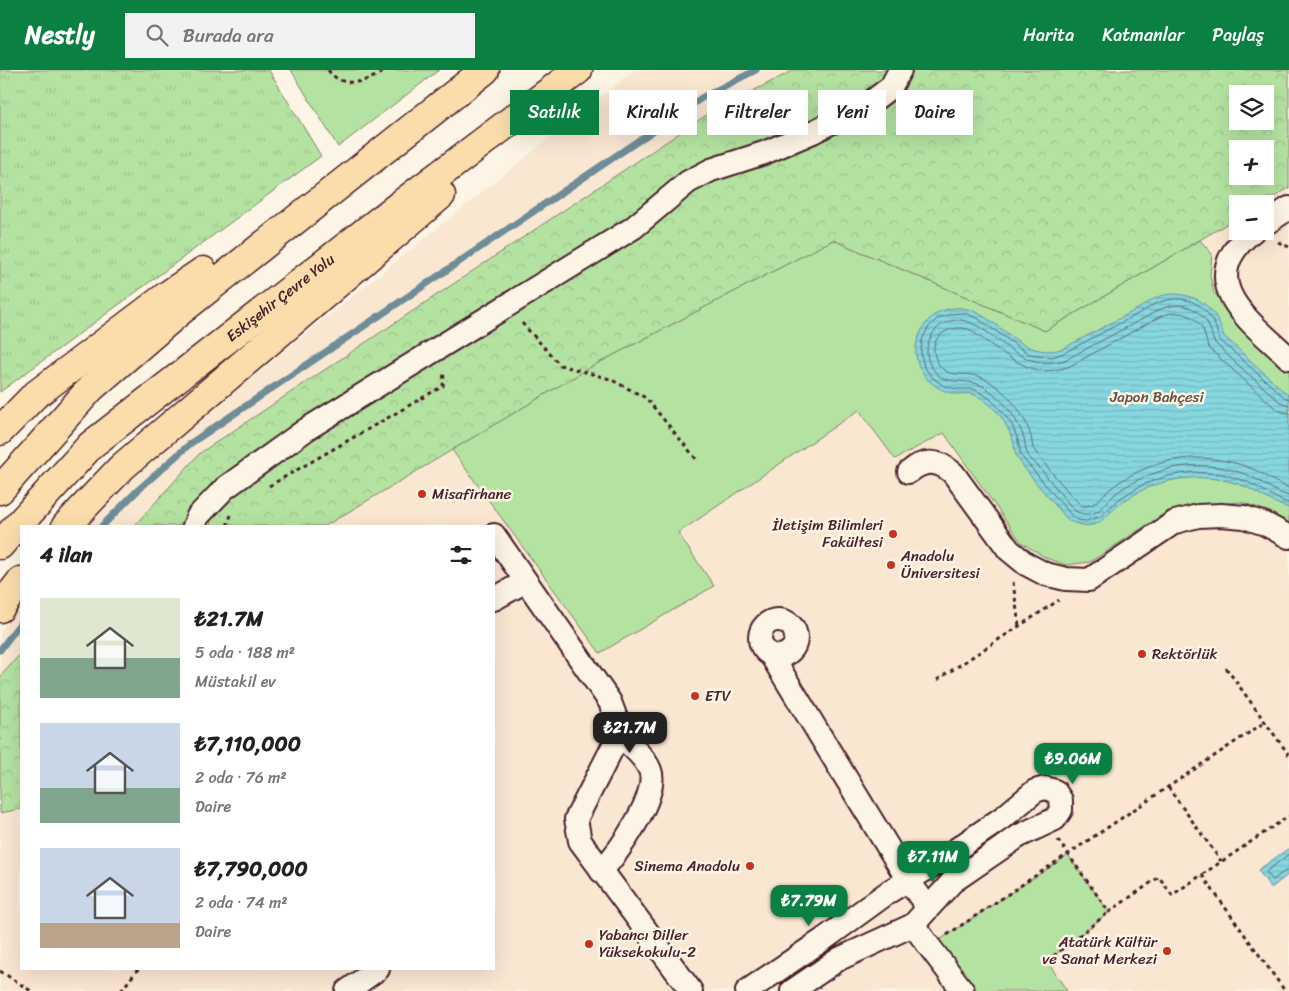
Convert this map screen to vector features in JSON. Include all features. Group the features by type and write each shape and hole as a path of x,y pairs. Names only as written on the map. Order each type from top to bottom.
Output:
{"highway":[{"path":"0,490 91,388 179,312 485,70"},
{"name":"Eskişehir Çevre Yolu","path":"0,545 91,445 401,204 578,70"},
{"path":"67,525 122,467 588,70"},
{"path":"0,431 34,396 169,294 387,146"},
{"path":"0,608 20,582"}],"street":[{"path":"194,525 198,516 225,488 307,429 633,228 688,182 711,170 764,153 813,132 871,102 891,87 900,70"},
{"path":"1274,218 1289,208"},
{"path":"1243,240 1235,248 1230,258 1226,275 1228,292 1240,312 1289,358"},
{"path":"909,472 923,463 931,462 947,467 1009,550 1026,564 1045,574 1066,580 1089,580 1175,522 1198,516 1244,517 1266,524 1289,537"},
{"path":"495,536 610,702 616,718 619,735 641,756 650,770 652,785 642,812 616,856 601,871"},
{"path":"495,599 526,581"},
{"path":"771,655 908,880 928,908"},
{"path":"619,735 576,819 580,842 691,991"},
{"path":"747,991 824,939 874,902 938,862 1005,816 1035,792 1045,788 1055,791 1061,800 1061,810 1054,819 1020,836 952,882 928,908 904,929 839,959 792,991"},
{"path":"874,902 904,929 929,947 963,991"},
{"path":"348,982 376,970"}],"path":[{"path":"328,70 333,76 347,82 365,82 386,70"},
{"path":"521,323 560,365 610,379 646,398 698,460"},
{"path":"269,486 443,386 444,369"},
{"path":"227,525 232,512"},
{"path":"1009,550 1018,626"},
{"path":"937,680 1089,580"},
{"path":"1226,668 1289,756"},
{"path":"929,947 1265,722"},
{"path":"1168,787 1221,861"},
{"path":"1047,961 1109,912 1158,877 1172,895 1289,816"},
{"path":"1047,823 1109,912"},
{"path":"1202,875 1285,991"},
{"path":"121,991 137,970"},
{"path":"0,971 31,991"}],"shaded area":[{"name":"Anadolu Üniversitesi","path":"634,70 1289,70 1289,991 0,991 0,632 20,605 20,970 495,970 495,525 88,525 130,481 182,433 553,135 599,135 599,98 609,90 609,135 697,135 697,90 609,90"}],"green space":[{"path":"0,70 269,70 321,156 0,392"},
{"path":"291,70 439,70 338,147"},
{"path":"794,70 1289,70 1289,188 1274,197 1274,195 1229,195 1229,223 1045,331 833,240 591,367 327,525 211,525 206,494 186,525 135,525 200,453 677,135 697,135 697,121 707,115 707,135 808,135 808,90 755,90"},
{"name":"Japon Bahçesi","path":"833,240 1045,331 1200,240 1212,254 1210,275 1214,293 1289,370 1289,523 1270,512 1241,502 1168,511 1090,562 1066,565 1046,558 1021,542 944,433 895,459 859,410 678,533 714,586 600,653 452,450 591,367"},
{"path":"20,654 20,809 0,813 0,677"},
{"path":"1068,855 1109,912 1047,961 1067,991 963,991 929,947"}],"water":[{"path":"1172,294 1191,297 1206,305 1217,318 1224,336 1289,396 1289,508 1229,481 1189,478 1163,482 1144,489 1121,503 1093,525 1087,526 1069,521 1018,459 1009,431 996,411 987,402 975,395 948,392 933,384 922,372 918,364 916,347 922,330 934,315 946,310 963,308 980,314 1023,344 1034,349 1047,351 1062,349 1153,299"},
{"path":"1289,848 1289,874 1271,888 1258,870"}],"waterway":[{"path":"103,525 138,490 191,443 703,97 756,70"},
{"path":"0,650 20,623"}],"place":[{"name":"Misafirhane","path":"422,494"},
{"name":"İletişim Bilimleri Fakültesi","path":"893,534"},
{"name":"Anadolu Üniversitesi","path":"891,565"},
{"name":"Rektörlük","path":"1142,654"},
{"name":"ETV","path":"695,696"},
{"name":"Sinema Anadolu","path":"750,866"},
{"name":"Yabancı Diller Yüksekokulu-2","path":"589,944"},
{"name":"Atatürk Kültür ve Sanat Merkezi","path":"1167,951"}]}
